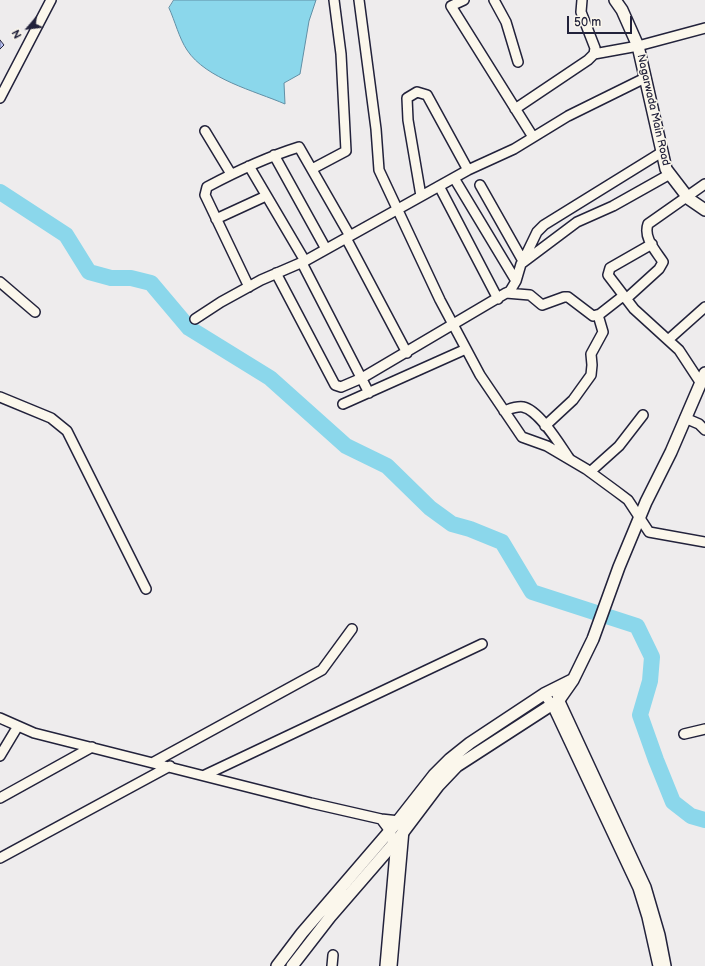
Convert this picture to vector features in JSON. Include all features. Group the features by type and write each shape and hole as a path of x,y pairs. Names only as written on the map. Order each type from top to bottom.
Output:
{"main road":[{"name":"Nagarwada Main Road","path":"617,1 638,46 666,169 687,197 705,210"},
{"path":"277,966 302,933 457,766 556,702 573,680 593,639 639,518 671,452 703,377"},
{"path":"401,826 434,775 450,759 470,743 549,691 573,680"},
{"path":"292,966 392,836"}],"street":[{"path":"0,98 51,0"},
{"path":"312,169 346,151 341,54 334,0"},
{"path":"359,0 373,100 379,170 453,325 480,375 522,437 547,446 590,472 628,500 649,532 705,542"},
{"path":"464,0 451,6 533,138"},
{"path":"494,0 506,22 518,62"},
{"path":"582,0 581,12 595,48 594,54"},
{"path":"515,109 588,60 594,54 638,46 705,28"},
{"path":"195,319 221,302 249,287 303,262 468,170 514,149 568,116 645,78"},
{"path":"421,196 408,120 407,98 417,92 427,95 468,170"},
{"path":"205,131 231,174"},
{"path":"249,287 216,220 205,195 205,191 207,187 231,174 274,155 299,147 348,237 407,353"},
{"path":"276,274 334,385 341,387 362,378 407,353 506,294 510,291 516,281 522,263 537,232 544,225 662,152"},
{"path":"274,155 326,249"},
{"path":"249,166 303,262 369,393"},
{"path":"522,263 577,222 613,206 670,174"},
{"path":"454,178 516,281"},
{"path":"506,294 530,296 542,305 568,297 590,315 598,315 624,298 662,266 663,262 646,231 648,224 705,184"},
{"path":"480,185 522,263"},
{"path":"440,186 498,299"},
{"path":"216,220 266,196"},
{"path":"652,244 608,271 610,279 634,309 668,340 703,377"},
{"path":"0,282 35,312"},
{"path":"668,340 705,306"},
{"path":"545,426 573,400 591,375 591,354 603,332 598,315"},
{"path":"343,404 466,349"},
{"path":"0,397 46,415 66,431 146,589"},
{"path":"504,411 516,407 524,407 533,412 569,460"},
{"path":"590,472 619,446 643,415"},
{"path":"686,418 699,424 705,430"},
{"path":"154,762 322,670 352,629"},
{"path":"205,775 482,644"},
{"path":"549,691 556,702 645,898 660,935 666,966"},
{"path":"0,718 34,733 381,819 401,826 392,966"},
{"path":"0,756 18,726"},
{"path":"684,734 705,729"},
{"path":"0,798 92,747"},
{"path":"0,858 170,766"},
{"path":"381,819 392,836 394,859 385,966"},
{"path":"645,898 658,966"},
{"path":"332,966 333,955"}],"water":[{"path":"174,0 316,0 309,21 300,74 284,83 285,104 232,83 206,69 195,60 187,50 179,35 169,8"}],"building":[{"path":"0,40 4,45 0,49"}],"waterway":[{"path":"0,192 66,235 89,272 111,278 131,278 151,283 189,328 270,378 346,446 387,466 430,508 452,524 470,529 502,542 532,592 637,626 652,657 650,681 640,715 673,802 691,816 705,820"}]}
